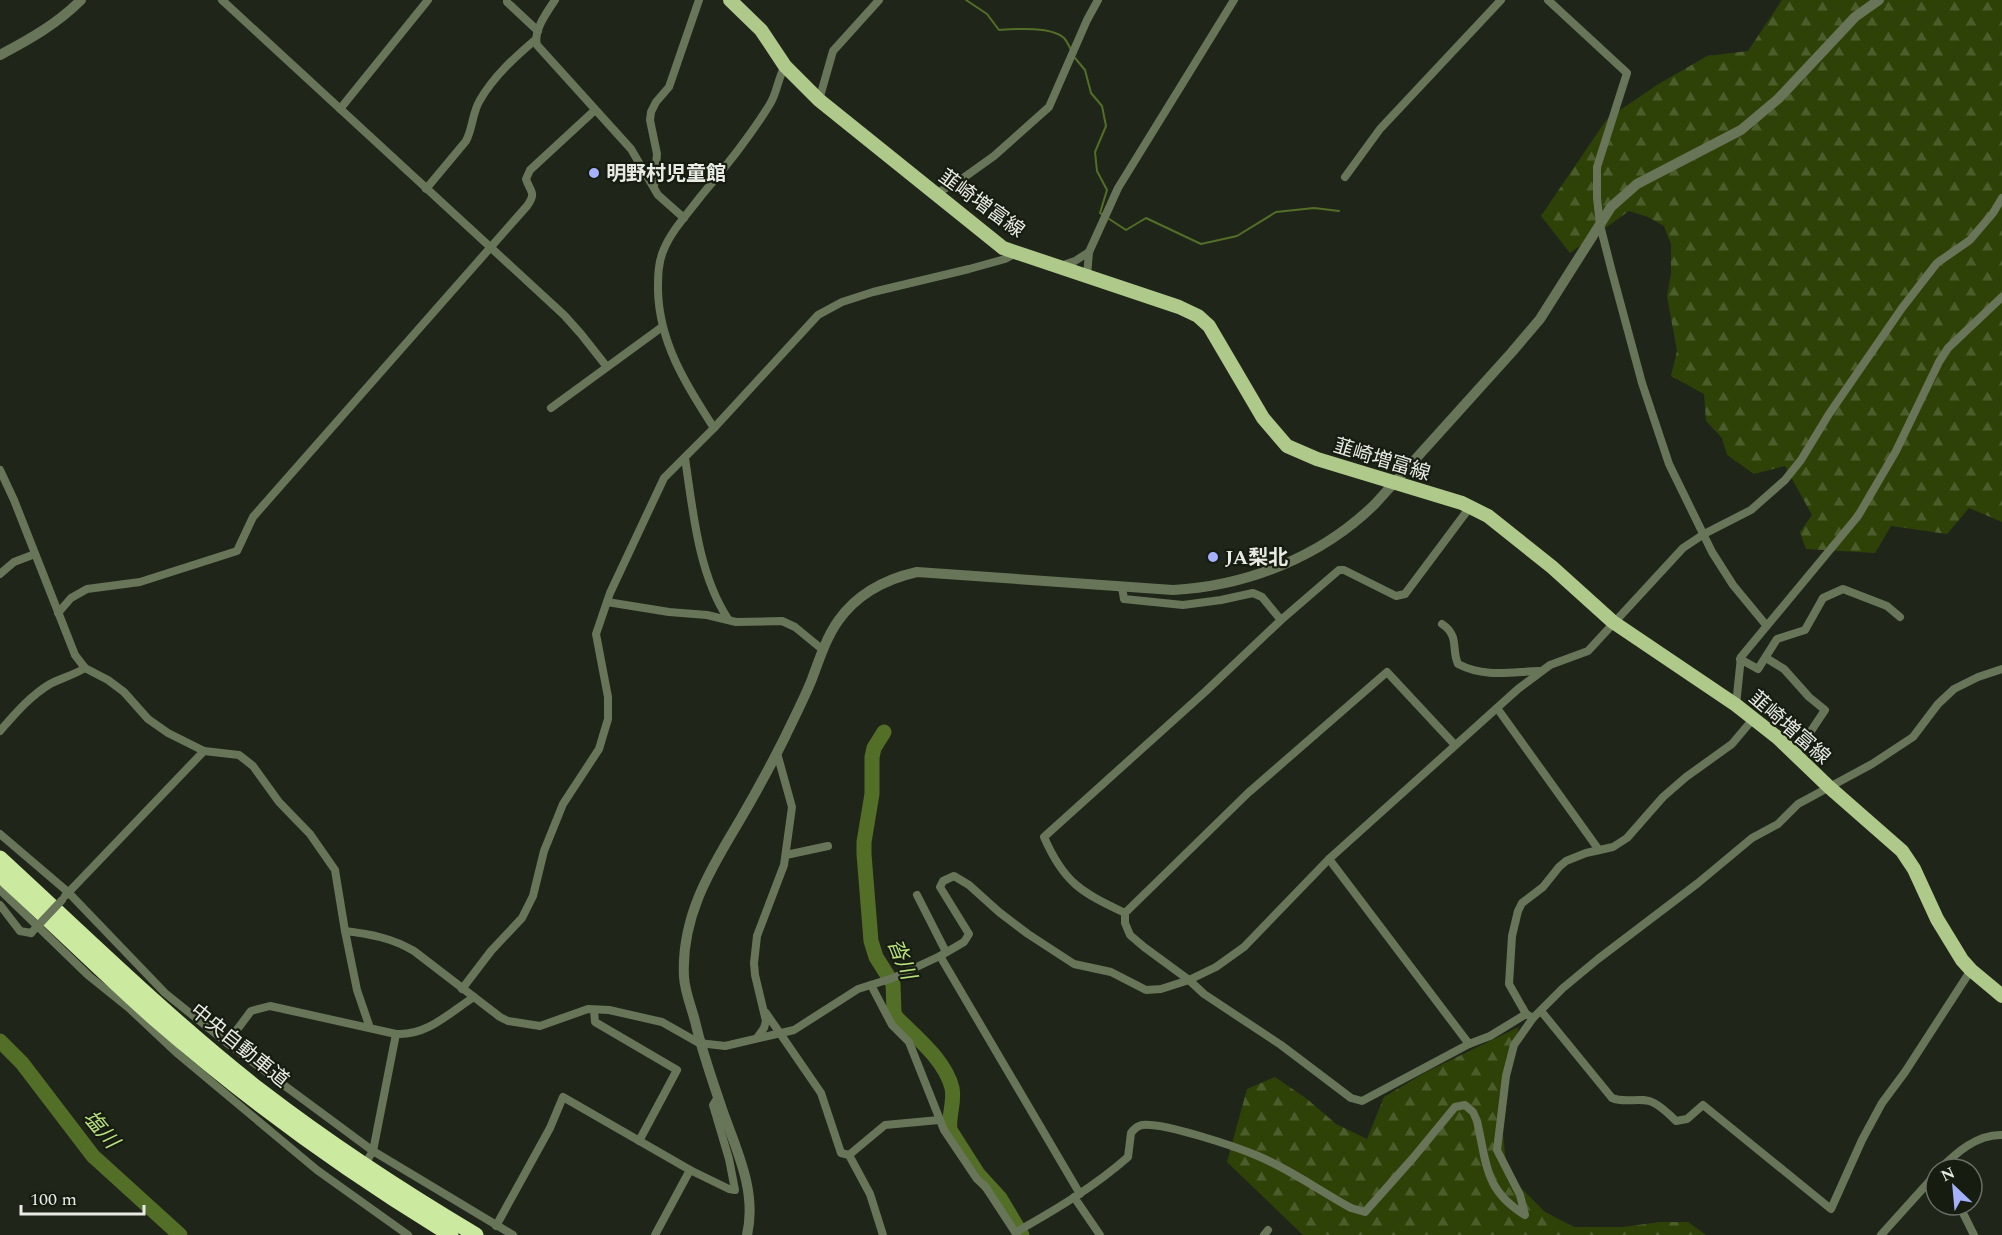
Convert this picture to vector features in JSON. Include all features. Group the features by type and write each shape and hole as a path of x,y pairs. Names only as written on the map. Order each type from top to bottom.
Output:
{"highway":[{"name":"中央自動車道","path":"0,858 164,1009 262,1092 370,1169 476,1235"},
{"name":"中央自動車道","path":"0,875 157,1020 216,1070 355,1174 452,1235"}],"main road":[{"name":"韮崎増富線","path":"730,0 761,30 785,66 819,100 1003,248 1179,307 1198,316 1209,326 1263,418 1287,446 1317,459 1470,507 1488,516 1518,538 1613,622 1736,705 1902,851 1914,869 1937,919 1962,960 2002,996"}],"street":[{"path":"0,55 42,33 58,22 81,0"},
{"path":"222,0 570,321 607,367"},
{"path":"340,110 428,0"},
{"path":"426,189 466,141 480,100 505,65 536,35 555,0"},
{"path":"654,188 657,154 650,120 651,112 669,87 699,0"},
{"path":"819,100 833,51 879,0"},
{"path":"935,194 994,156 1049,107 1098,0"},
{"path":"1087,276 1089,252 1119,188 1234,0"},
{"path":"1345,177 1380,129 1501,0"},
{"path":"1548,0 1627,73 1597,167 1600,225 1657,432 1669,464 1732,585 1766,625"},
{"path":"747,1235 750,1210 746,1176 699,1043 685,984 683,954 687,929 695,903 709,872 777,753 837,622 864,595 881,583 901,575 917,572 1122,587 1200,589 1237,581 1278,566 1309,553 1341,534 1394,484 1540,319 1611,207 1637,184 1742,130 1778,99 1855,17 1880,0"},
{"path":"506,1 536,35 537,45 631,149 658,195 684,218"},
{"path":"714,428 679,370 663,327 658,298 660,261 664,247 684,218 771,102 785,66"},
{"path":"58,613 71,598 87,589 140,582 237,551 253,518 531,200 532,189 526,179 530,170 595,110"},
{"path":"345,932 378,936 400,943 414,951 508,1022 540,1026 588,1009 609,1010 662,1022 699,1043 725,1046 794,1030 858,989 890,979 964,942 969,934 940,887 943,881 954,876 969,885 1028,934 1074,964 1111,972 1146,990 1161,989 1189,981 1216,967 1244,947 1329,859 1540,671 1588,651 1683,548 1704,534 1751,510 1785,480 1815,439 1828,414 1916,290 1937,263 1970,240 2002,198"},
{"path":"1059,267 1089,252"},
{"path":"462,989 491,951 522,918 533,896 544,851 563,804 599,749 608,719 608,697 596,634 607,602 664,478 714,428 818,315 842,302 873,292 969,269 1005,259 1016,253"},
{"path":"1736,705 1740,659 1858,516 1896,451 1948,348 2002,297"},
{"path":"551,408 663,327"},
{"path":"685,458 700,546 710,585 728,619"},
{"path":"0,470 75,655 85,668 108,680 124,692 148,719 168,733 204,752 239,755 253,766 279,802 310,834 335,870 357,990 369,1028"},
{"path":"1125,913 1089,896 1073,884 1052,855 1044,837 1281,620 1339,570 1344,570 1396,596 1405,594 1470,507"},
{"path":"0,574 14,562 35,554"},
{"path":"1122,587 1124,599 1160,604 1221,600 1253,593 1262,597 1281,620"},
{"path":"1740,659 1758,669 1778,639 1805,630 1823,597 1843,590 1887,606 1900,617"},
{"path":"607,602 747,623 782,621 795,627 823,650"},
{"path":"1442,624 1449,629 1455,641 1458,664 1467,669 1496,674 1540,671"},
{"path":"1766,658 1784,669 1809,697 1825,710 1795,755"},
{"path":"0,731 31,697 51,684 85,668"},
{"path":"1455,745 1387,672 1248,793 1125,913 1125,923 1130,935 1204,994 1281,1045 1351,1098 1362,1101 1469,1044 1541,1011 1563,988 1598,959 1698,883 1752,838 1778,824 1798,804 1872,764 1913,737 1938,704 1954,689 1978,677 2002,669"},
{"path":"1497,708 1599,850"},
{"path":"1529,1016 1509,984 1512,936 1522,903 1543,887 1566,861 1612,847 1627,837 1664,797 1686,777 1732,744 1753,719"},
{"path":"0,905 20,931 31,933 204,752"},
{"path":"757,1038 766,1021 755,975 757,936 784,865 792,807 777,753"},
{"path":"0,834 68,892 165,993 227,1043 371,1155 513,1235"},
{"path":"786,855 828,846"},
{"path":"1329,859 1469,1044"},
{"path":"0,890 89,976 130,1009 178,1054 317,1170 408,1235"},
{"path":"917,896 943,954 1100,1235"},
{"path":"1541,1011 1612,1098 1620,1102 1655,1103 1676,1121 1687,1119 1703,1105 1831,1209 1862,1140 1882,1103 1905,1072 1971,970"},
{"path":"871,985 892,1025 909,1042 939,1120 961,1157 985,1186 1017,1233 1077,1196 1128,1157 1131,1132 1138,1126 1153,1125 1214,1140 1258,1156 1351,1208 1365,1212 1455,1107 1465,1105 1473,1112 1477,1121 1490,1180 1508,1204 1525,1215 1520,1195 1497,1150 1506,1076 1514,1045 1529,1016"},
{"path":"227,1043 251,1011 270,1006 408,1035 429,1029 474,997"},
{"path":"763,1008 821,1093 841,1153 849,1155 870,1194 883,1235"},
{"path":"594,1010 595,1022 677,1070 639,1142"},
{"path":"371,1155 396,1034"},
{"path":"496,1226 550,1128 563,1097 690,1170 735,1190 729,1159 713,1105 718,1097"},
{"path":"849,1155 885,1125 939,1120"},
{"path":"1955,1157 1970,1144 1985,1137 2002,1135"},
{"path":"655,1235 690,1170"},
{"path":"347,1192 353,1182"},
{"path":"1881,1235 1924,1188"},
{"path":"1965,1217 1974,1235"}],"green space":[{"path":"1782,0 2002,0 2002,522 1969,508 1947,534 1891,526 1875,553 1806,549 1800,532 1812,515 1785,466 1754,474 1727,455 1722,438 1706,421 1704,394 1671,376 1677,351 1667,296 1671,274 1671,244 1664,226 1648,217 1629,211 1570,253 1541,216 1607,119 1657,85 1707,56 1748,51"},
{"path":"1519,1027 1499,1096 1506,1163 1518,1185 1545,1212 1574,1227 1623,1227 1660,1222 1688,1222 1706,1235 1303,1235 1227,1162 1247,1089 1275,1077 1307,1099 1336,1124 1367,1139 1384,1097 1426,1072"}],"waterway":[{"path":"966,0 987,14 999,30 1033,29 1051,32 1064,38 1071,50"},
{"path":"1075,58 1085,70 1091,93 1102,106 1106,126 1095,152 1097,171 1107,190 1100,213 1126,230 1146,218 1201,244 1237,236 1276,212 1314,208 1339,211"},
{"name":"沓川","path":"884,732 874,748 872,757 872,794 864,842 871,941 876,957 893,984 894,1013 937,1059 948,1078 953,1093 950,1130 978,1174 1000,1198 1022,1235"},
{"name":"塩川","path":"0,1041 22,1063 93,1156 180,1235"}],"place":[{"name":"明野村児童館","path":"594,173"},
{"name":"JA梨北","path":"1213,557"}]}
